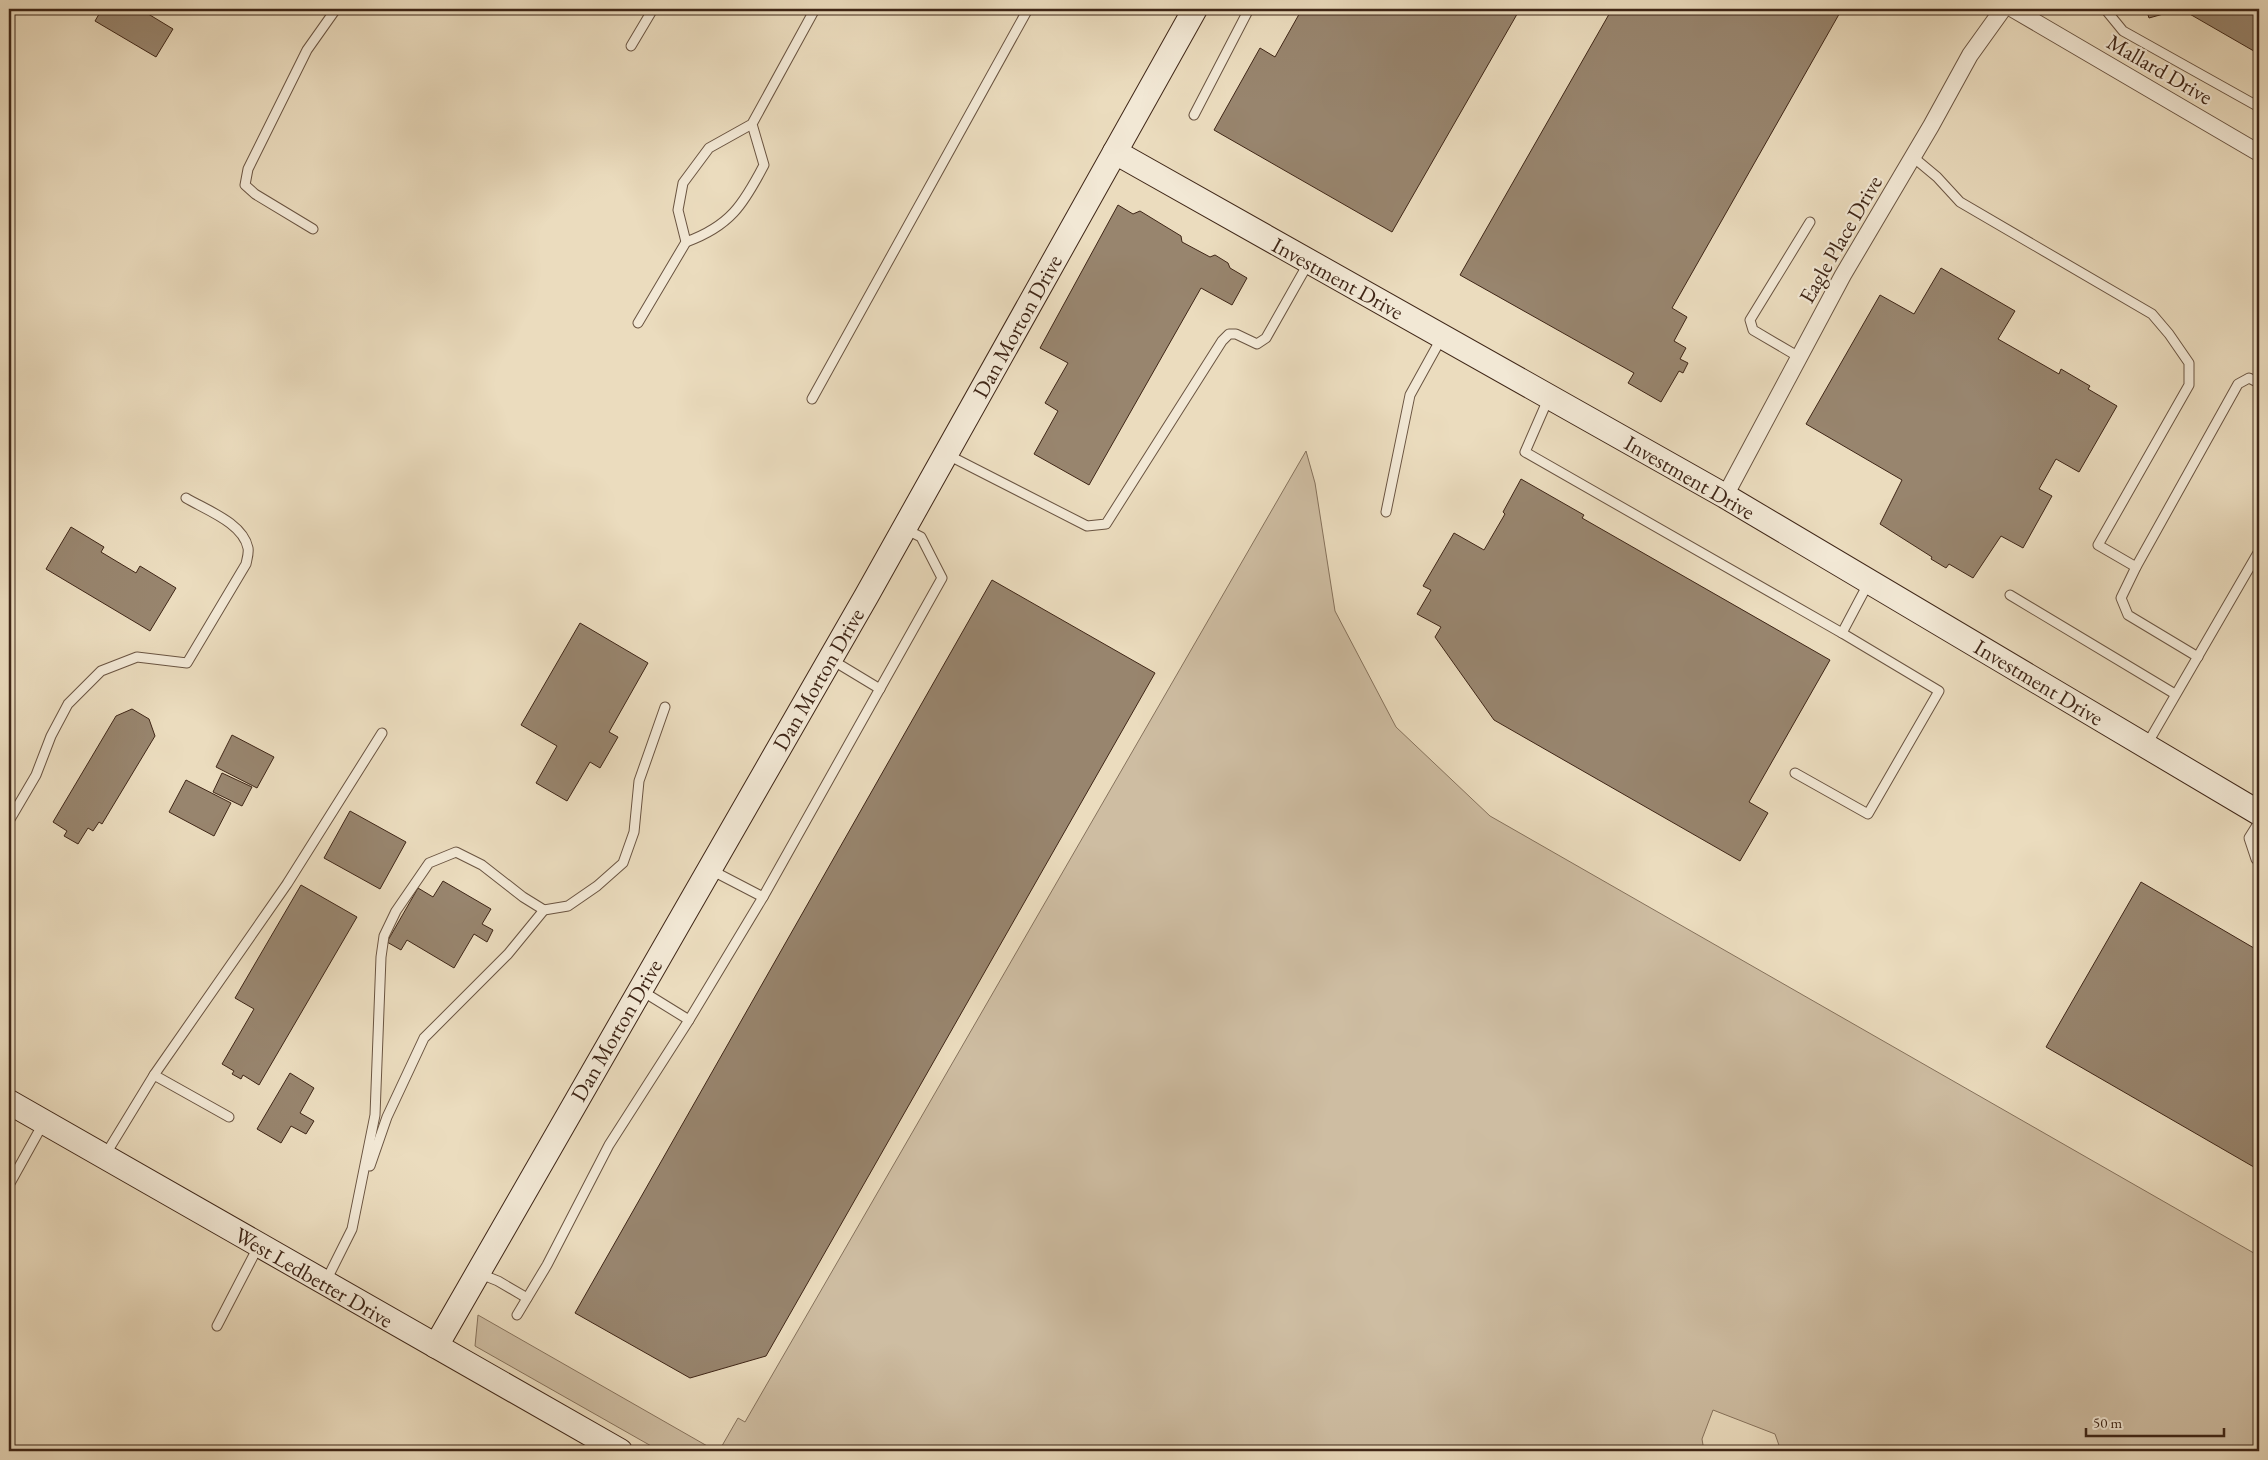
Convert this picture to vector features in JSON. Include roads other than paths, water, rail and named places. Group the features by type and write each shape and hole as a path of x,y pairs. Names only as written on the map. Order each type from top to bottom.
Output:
{"street":[{"name":"Dan Morton Drive","path":"436,1346 904,528 1195,9"},
{"name":"Eagle Place Drive","path":"1725,496 1843,276 1970,55 2003,9"},
{"name":"Mallard Drive","path":"2013,9 2259,152"},
{"name":"Investment Drive","path":"1115,152 1725,496 2259,813"},
{"name":"West Ledbetter Drive","path":"9,1102 620,1451"}],"lane":[{"path":"313,229 255,194 245,185 248,168 307,50 336,9"},
{"path":"631,46 653,9"},
{"path":"686,242 678,210 683,183 709,148 752,124 816,9"},
{"path":"812,399 1028,9"},
{"path":"1194,115 1249,9"},
{"path":"2105,9 2123,31 2259,107"},
{"path":"638,323 686,242 710,233 731,216 750,192 764,165 752,124"},
{"path":"1913,157 1937,177 1960,202 2152,314 2169,334 2189,363 2189,385 2098,545 2136,567"},
{"path":"1800,357 1752,330 1750,320 1810,222"},
{"path":"946,453 1086,526 1106,524 1222,341 1229,334 1236,334 1257,344 1266,338 1310,262"},
{"path":"1386,512 1410,395 1442,337"},
{"path":"2198,657 2128,615 2121,598 2136,567 2238,384 2249,378 2259,383"},
{"path":"1549,397 1525,452 1842,633 1939,691 1868,814 1795,774"},
{"path":"9,821 36,775 51,736 68,704 101,671 128,660 137,657 187,662 246,564 248,549 244,538 233,526 186,498"},
{"path":"517,1315 609,1145 688,1020 802,832 942,578 921,537 904,528"},
{"path":"2146,746 2259,551"},
{"path":"1842,633 1869,581"},
{"path":"2010,596 2175,694"},
{"path":"830,658 880,688"},
{"path":"324,1283 352,1229 361,1192 375,1115 381,957 384,936 396,911 429,864 456,852 482,864 523,897 544,910 568,906 597,886 622,863 634,832 639,781 665,707"},
{"path":"104,1157 154,1075 287,884 382,733"},
{"path":"2259,822 2249,838 2256,859 2259,862"},
{"path":"708,869 763,898"},
{"path":"361,1192 387,1118 424,1038 508,954 544,910"},
{"path":"639,990 688,1020"},
{"path":"154,1075 229,1117"},
{"path":"9,1184 44,1122"},
{"path":"216,1326 259,1245"},
{"path":"477,1273 527,1298"}]}
